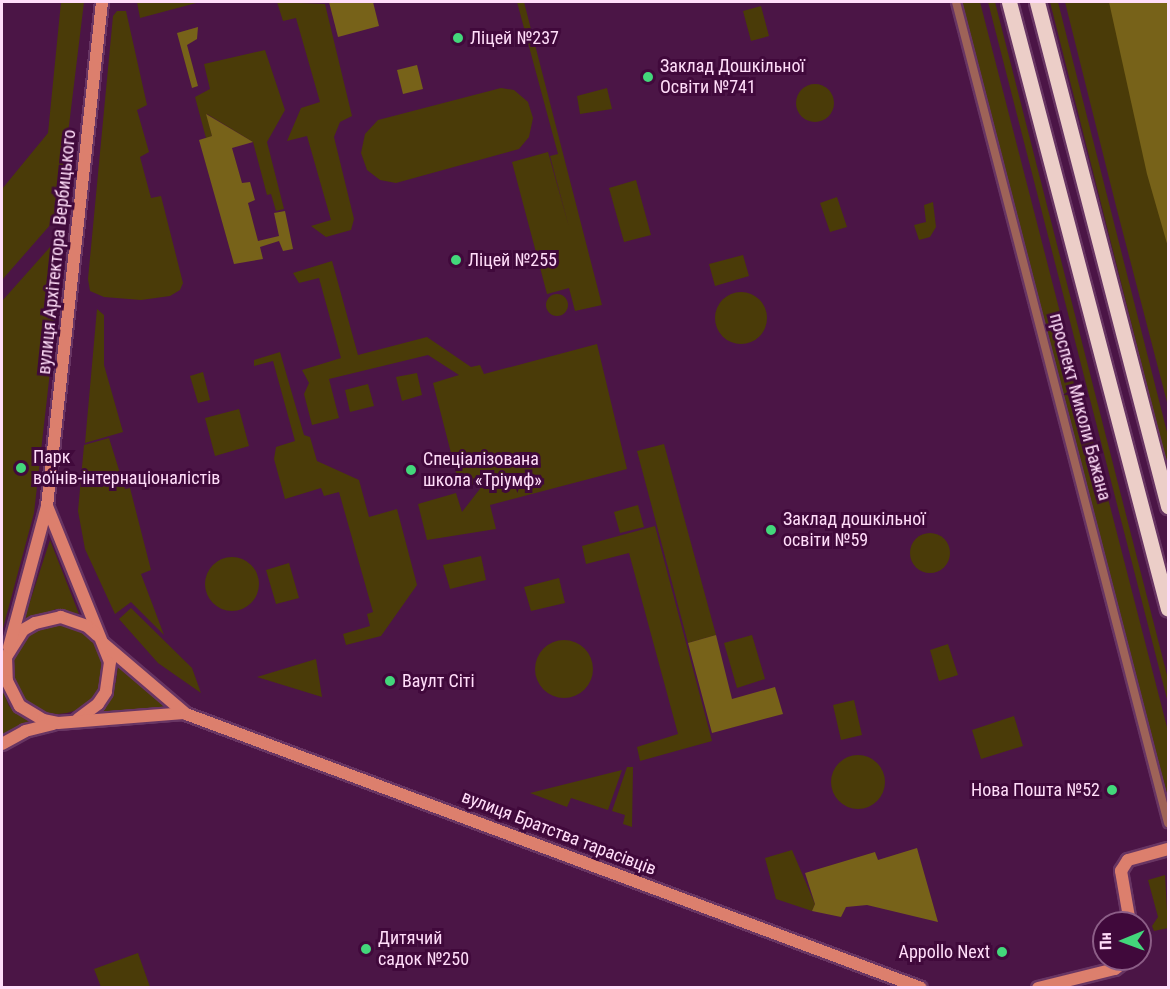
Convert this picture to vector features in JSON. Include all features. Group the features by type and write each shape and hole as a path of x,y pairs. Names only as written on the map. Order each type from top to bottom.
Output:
{"highway":[{"name":"проспект Миколи Бажана","path":"1009,2 1168,609"},
{"path":"1037,2 1168,506"}],"street":[{"name":"вулиця Архітектора Вербицького","path":"6,657 47,506 102,2"},
{"name":"проспект Миколи Бажана","path":"956,2 1168,823"},
{"name":"вулиця Архітектора Вербицького","path":"47,506 110,662 106,692 92,710 72,721"},
{"path":"57,723 31,715 20,706 7,681 6,657 23,630 48,618 75,620 101,639"},
{"name":"вулиця Братства тарасівців","path":"101,639 184,713 921,987"},
{"name":"вулиця Братства тарасівців","path":"72,721 184,713"},
{"path":"2,744 25,731 72,721"},
{"path":"1128,911 1121,871 1128,860 1168,849"},
{"path":"1038,987 1106,971"}],"shaded area":[{"path":"61,2 84,2 58,216 2,280 2,189 48,133"},
{"path":"137,2 200,2 140,18"},
{"path":"277,2 325,4 352,116 340,122 334,137 354,219 351,230 326,237 311,226 331,220 307,136 287,141 301,108 320,102 296,18 283,21"},
{"path":"329,2 373,2 379,26 338,37"},
{"path":"517,2 524,2 602,305 575,311 569,288 547,294 512,162 548,152 569,227 550,156 558,154"},
{"path":"961,2 980,2 1168,731 1168,798"},
{"path":"988,2 995,2 1168,679 1168,703"},
{"path":"1050,2 1058,2 1168,436 1168,468"},
{"path":"1065,2 1168,2 1168,406 1116,206"},
{"path":"1109,2 1168,2 1168,247 1147,174"},
{"path":"761,6 769,36 751,41 743,11"},
{"path":"117,11 126,11 147,105 137,110 149,152 140,157 151,198 161,196 183,283 180,290 170,296 141,300 104,297 90,291 88,279 113,16"},
{"path":"198,27 197,39 187,45 198,86 192,88 177,33"},
{"path":"265,50 285,110 267,142 284,209 276,211 271,194 267,195 253,142 207,114 212,136 206,138 195,97 210,89 204,64"},
{"path":"417,65 423,89 403,94 397,70"},
{"path":"815,84 829,89 834,103 829,117 815,122 801,117 796,103 801,89"},
{"path":"501,88 514,90 528,102 533,118 529,137 519,149 396,183 380,180 367,170 361,153 365,134 378,120"},
{"path":"607,88 612,109 580,114 577,96"},
{"path":"206,114 253,142 232,148 242,183 250,182 255,200 248,203 258,241 279,236 274,213 285,211 293,249 283,251 279,241 260,247 263,259 234,264 199,140 212,136"},
{"path":"636,180 651,235 624,242 609,188"},
{"path":"837,197 847,227 830,232 820,203"},
{"path":"933,202 936,227 930,237 919,240 914,225 926,222 924,205"},
{"name":"Парк воїнів-інтернаціоналістів","path":"59,237 65,239 34,513 2,632 2,301"},
{"path":"743,255 749,276 715,286 709,264"},
{"path":"332,261 358,355 427,337 471,367 480,365 484,374 597,344 627,469 490,505 496,529 427,540 418,504 456,493 462,512 486,481 460,488 433,383 459,375 428,355 329,379 339,418 312,425 304,394 309,383 302,370 341,358 319,278 299,283 293,273"},
{"path":"736,292 746,292 756,296 763,303 767,318 763,333 756,340 746,344 736,344 726,340 719,333 715,323 715,313 719,303 726,296"},
{"path":"557,294 565,297 568,305 565,313 557,316 549,313 546,305 549,297"},
{"path":"97,309 104,315 104,365 123,432 85,443"},
{"path":"280,352 304,435 310,437 317,461 359,480 369,517 397,509 417,585 381,636 346,645 343,634 370,626 367,614 373,612 339,492 324,496 321,488 285,499 274,459 276,447 295,441 273,361 254,366 254,360"},
{"path":"203,372 210,400 198,403 190,376"},
{"path":"417,373 422,395 402,401 396,377"},
{"path":"368,384 374,406 350,412 345,390"},
{"path":"239,409 249,446 215,456 205,418"},
{"path":"109,438 125,489 130,488 151,570 141,574 164,635 131,602 115,614 85,549 78,511 84,445"},
{"path":"664,444 716,635 688,643 637,451"},
{"path":"638,505 644,527 620,533 614,512"},
{"path":"655,526 712,741 640,761 637,747 678,734 629,553 586,564 582,546"},
{"path":"930,533 944,539 950,553 944,567 930,573 916,567 910,553 916,539"},
{"path":"50,540 79,614 56,609 23,623"},
{"path":"481,556 486,580 450,589 443,565"},
{"path":"232,557 242,559 251,565 257,574 259,584 257,594 251,603 242,609 232,611 222,609 213,603 207,594 205,584 207,574 213,565 222,559"},
{"path":"289,563 299,598 276,604 266,570"},
{"path":"559,578 565,603 531,611 524,587"},
{"path":"131,608 192,668 201,693 158,663 119,619"},
{"path":"58,624 75,627 90,637 100,652 103,669 100,686 90,701 75,711 58,714 41,711 26,701 16,686 13,669 16,652 26,637 41,627"},
{"path":"716,635 732,699 775,687 783,714 712,733 688,643"},
{"path":"752,635 765,679 737,688 724,643"},
{"path":"564,640 575,642 588,653 593,669 591,680 580,693 564,698 553,696 540,685 535,669 537,658 548,645"},
{"path":"948,644 958,675 939,681 930,650"},
{"path":"316,659 322,697 257,677"},
{"path":"118,665 169,707 97,713 116,682"},
{"path":"2,688 9,706 29,722 2,736"},
{"path":"854,700 862,735 841,740 833,705"},
{"path":"1014,716 1023,746 981,759 972,730"},
{"path":"853,755 863,755 873,759 881,767 885,782 881,797 873,805 863,809 853,809 843,805 835,797 831,787 831,777 835,767 843,759"},
{"path":"627,767 633,767 632,827 623,824 625,815 612,811"},
{"path":"622,770 608,810 571,798 567,807 530,793"},
{"path":"917,848 938,922 867,905 846,907 841,917 812,911 815,904 805,873 875,852 878,860"},
{"path":"792,850 815,904 812,911 776,899 765,858"},
{"path":"1165,875 1168,928 1154,931 1152,926 1158,917 1148,880"},
{"path":"138,953 150,987 101,987 94,969"}],"place":[{"name":"Ліцей №237","path":"458,38"},
{"name":"Заклад Дошкільної Освіти №741","path":"648,77"},
{"name":"Ліцей №255","path":"456,260"},
{"name":"Парк воїнів-інтернаціоналістів","path":"21,468"},
{"name":"Спеціалізована школа «Тріумф»","path":"411,470"},
{"name":"Заклад дошкільної освіти №59","path":"771,530"},
{"name":"Ваулт Сіті","path":"390,681"},
{"name":"Нова Пошта №52","path":"1112,790"},
{"name":"Дитячий садок №250","path":"366,949"},
{"name":"Appollo Next","path":"1002,952"}]}
